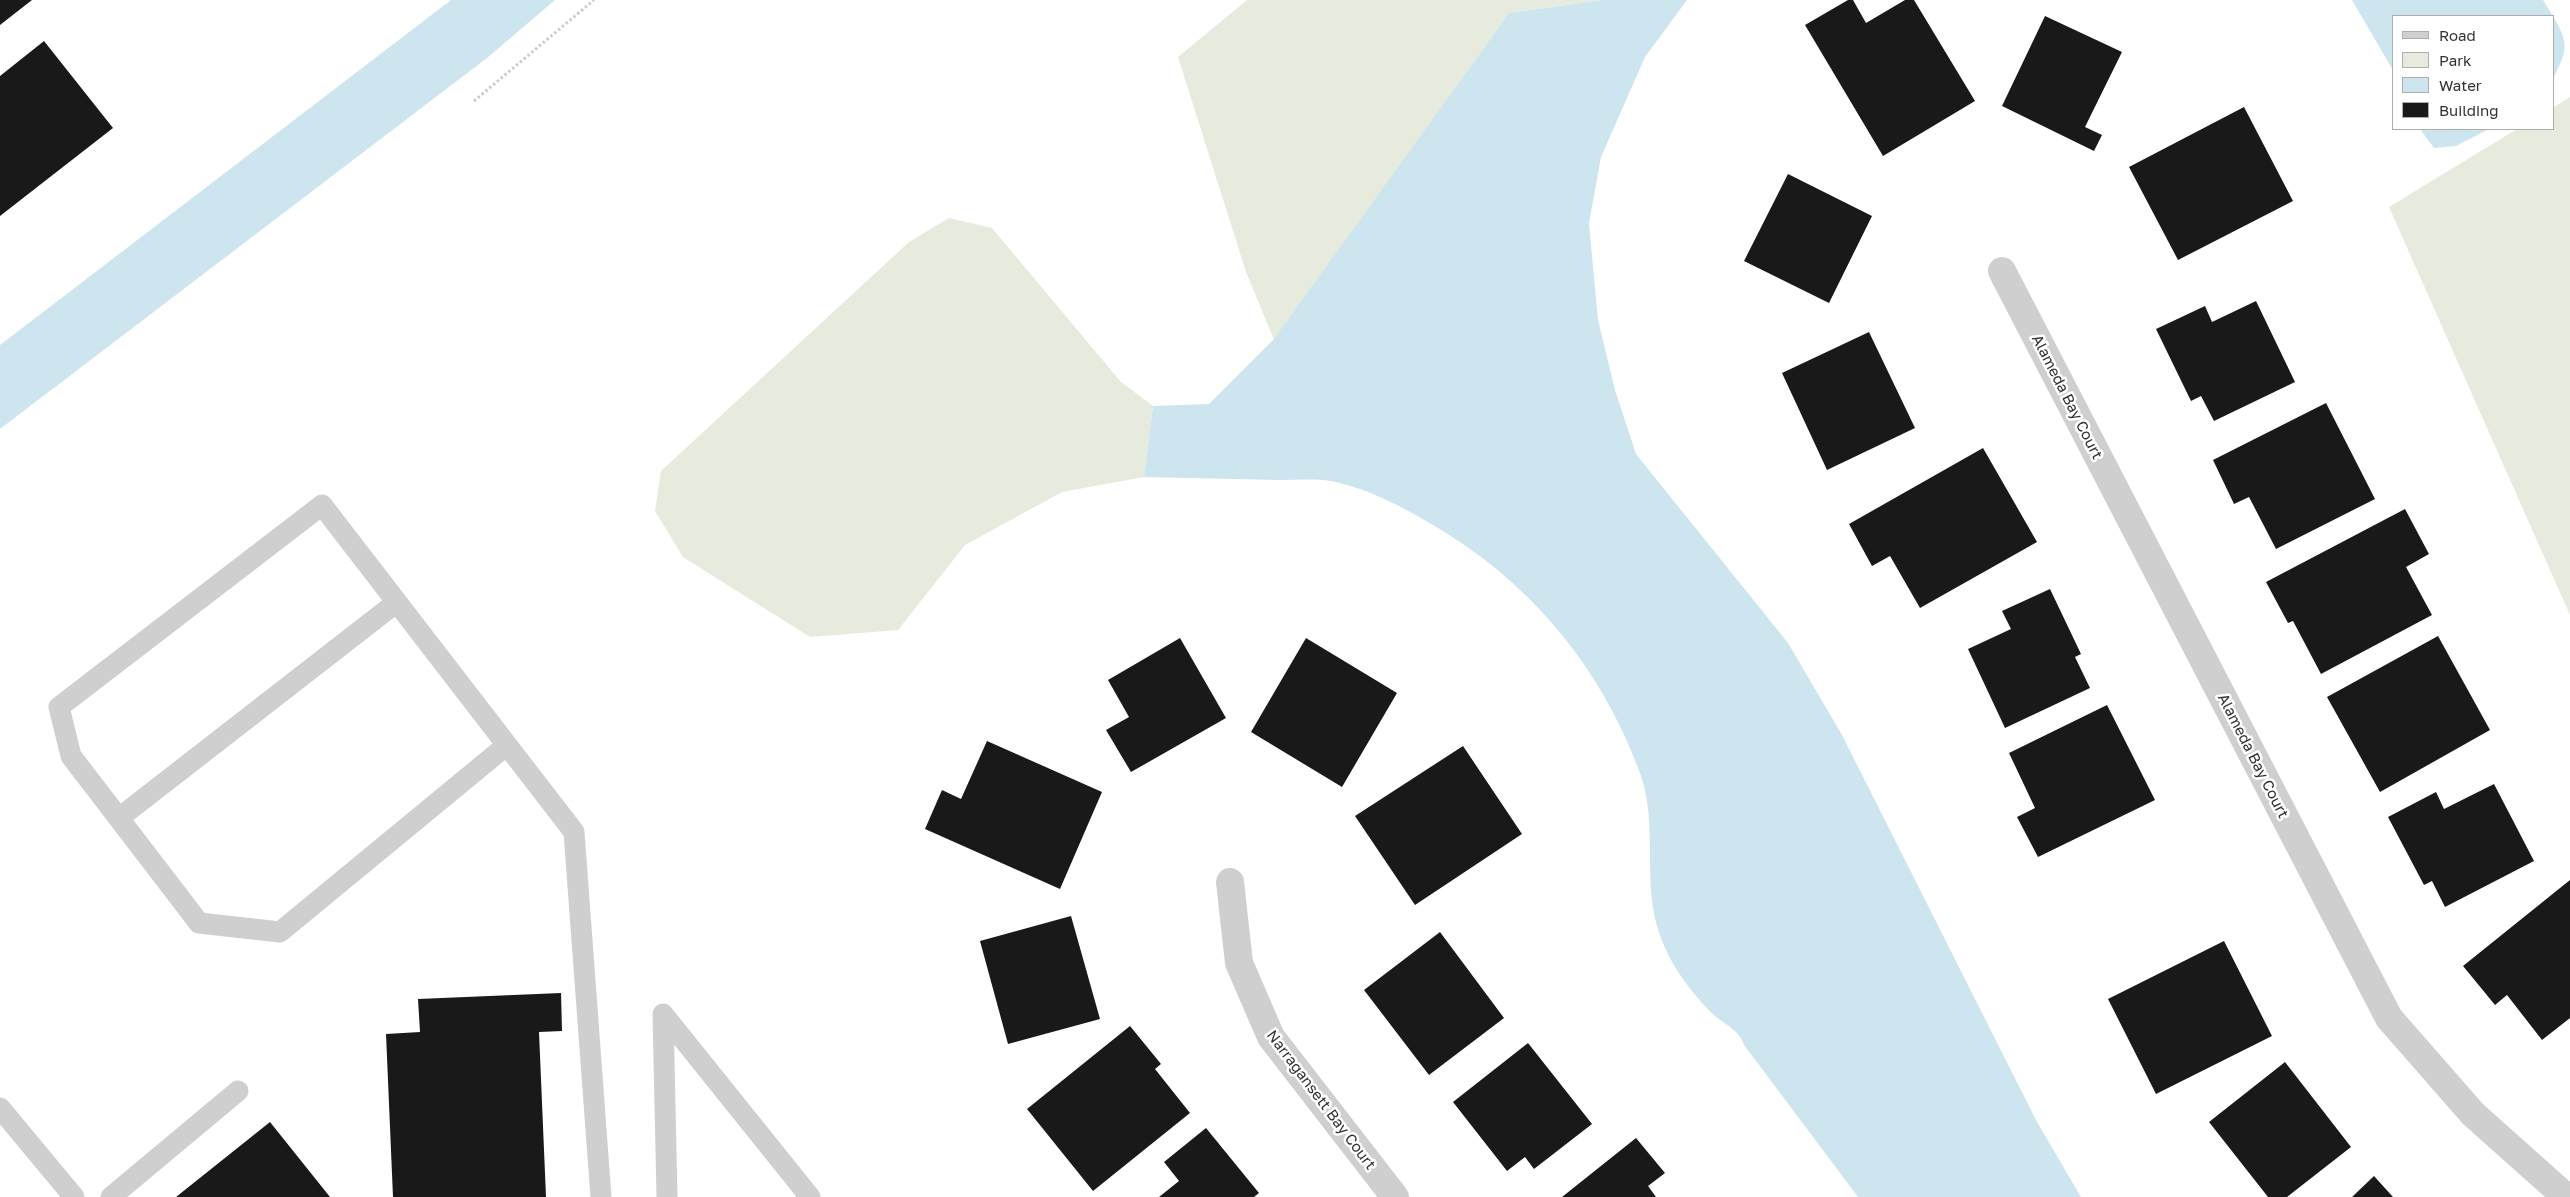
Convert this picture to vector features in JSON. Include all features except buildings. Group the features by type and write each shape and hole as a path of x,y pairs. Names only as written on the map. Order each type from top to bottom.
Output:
{"street":[{"name":"Alameda Bay Court","path":"2002,271 2389,1018 2473,1114 2566,1197"},
{"name":"Narragansett Bay Court","path":"1230,882 1239,963 1271,1037 1395,1197"}],"lane":[{"path":"507,745 280,932 199,923 71,756 59,707 322,505 397,602 574,832 601,1197"},
{"path":"119,818 397,602"},
{"path":"667,1197 662,1014 810,1197"},
{"path":"111,1197 238,1091"},
{"path":"0,1108 74,1197"}],"path":[{"path":"474,101 594,0"}],"green space":[{"path":"1247,0 1602,0 1509,13 1274,340 1246,272 1178,57"},
{"path":"2570,97 2570,615 2389,207 2515,130 2555,130 2555,106"},
{"path":"949,218 992,228 1121,382 1153,406 1144,477 1062,492 965,545 898,630 810,637 683,557 655,511 661,471 909,242"}],"water":[{"path":"451,0 555,0 487,58 0,429 0,345"},
{"path":"1602,0 1687,0 1645,57 1601,157 1589,223 1598,320 1615,390 1636,454 1788,643 1842,735 2037,1122 2081,1197 1858,1197 1739,1036 1706,1007 1690,989 1676,968 1664,946 1654,915 1646,793 1640,773 1623,733 1604,696 1581,660 1528,597 1496,569 1463,544 1426,521 1382,498 1348,485 1316,480 1144,477 1153,406 1209,404 1274,339 1509,13"},
{"path":"2352,0 2543,0 2552,15 2392,15 2392,69"},
{"path":"2555,20 2564,41 2562,60 2555,75"},
{"path":"2421,130 2487,130 2456,146 2434,148"}]}
